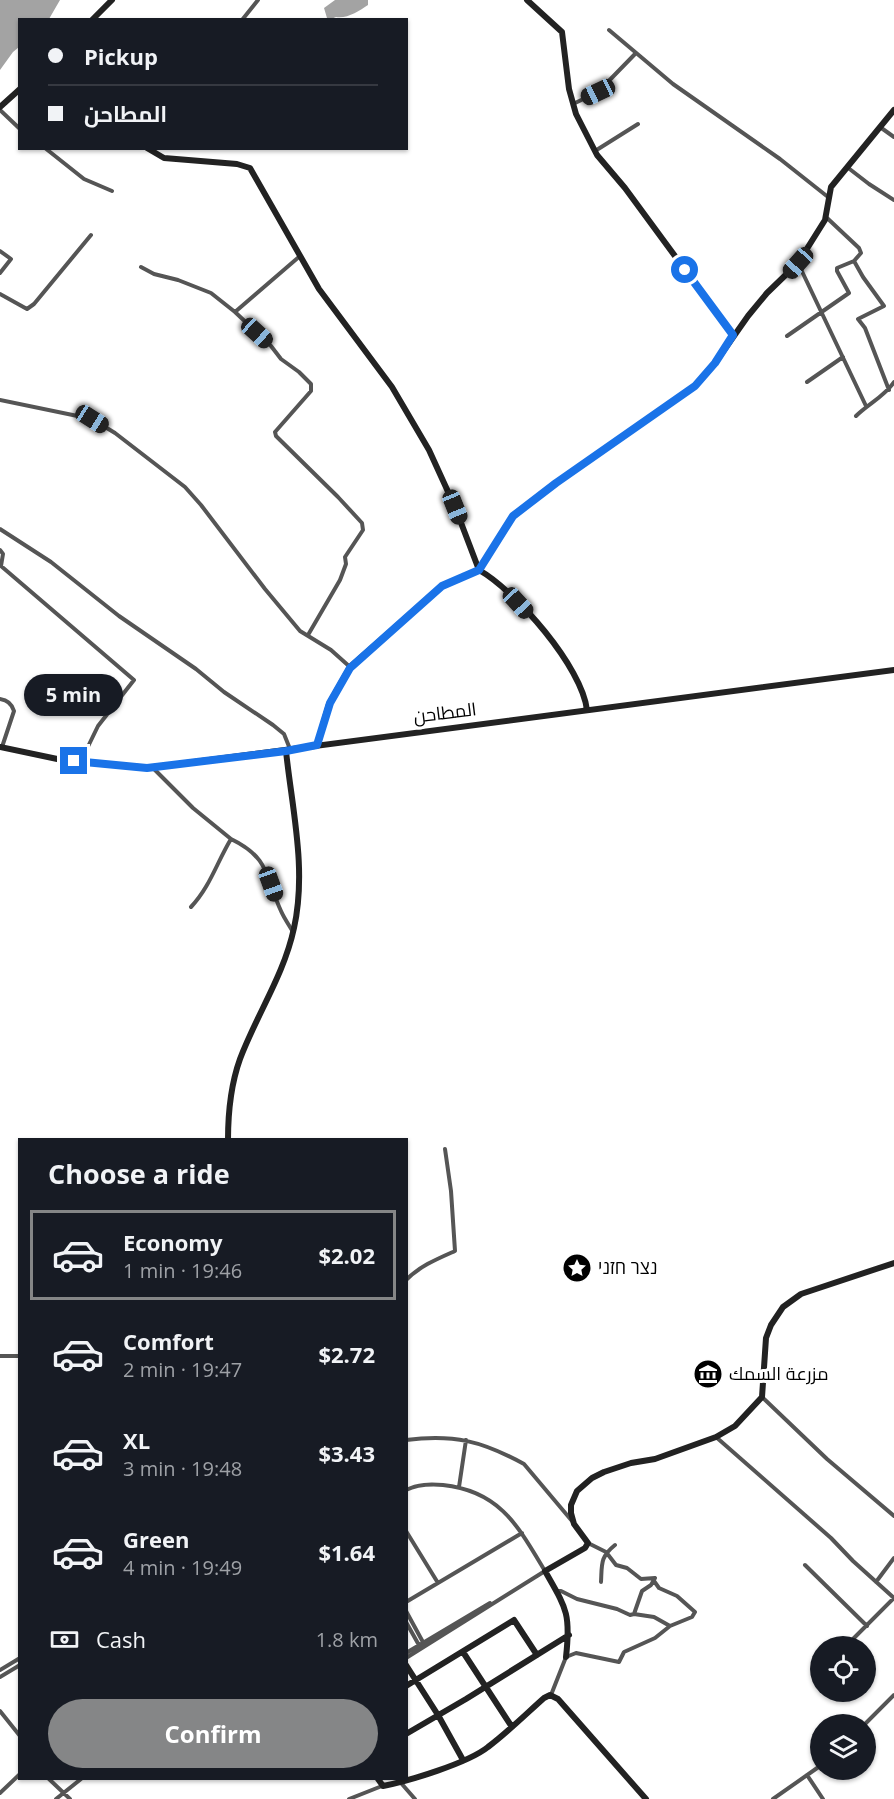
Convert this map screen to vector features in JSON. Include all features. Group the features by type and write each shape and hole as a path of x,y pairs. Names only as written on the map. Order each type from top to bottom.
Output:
{"street":[{"path":"94,18 112,0"},
{"path":"244,18 258,0"},
{"path":"530,1 562,32 573,104 595,151 733,335"},
{"path":"609,30 673,84 780,159 828,197"},
{"path":"573,104 598,92 635,54"},
{"path":"18,91 0,109 18,127"},
{"path":"317,745 330,703 350,668 442,586 479,570 513,516 556,483 695,386 767,293 798,263 816,237 825,216 831,187 894,111"},
{"path":"595,151 638,124"},
{"path":"879,127 894,137"},
{"path":"48,150 84,179 112,191"},
{"path":"150,150 164,158 237,164 250,168 335,313 392,387 429,450 455,507 479,570 505,589 555,644 581,685 587,710"},
{"path":"847,166 894,200"},
{"path":"787,336 849,293 837,268 854,261 861,255 859,248 825,216"},
{"path":"0,294 27,309 34,304 91,235"},
{"path":"0,251 11,259 0,273"},
{"path":"235,312 300,256"},
{"path":"854,261 884,306 858,319 865,328 889,390"},
{"path":"798,263 823,311 866,406"},
{"path":"141,267 154,274 178,280 210,293 235,312 272,346 281,359 311,384 311,391 275,432 278,440 319,476 362,523 363,530 345,556 346,564 340,580 308,635"},
{"path":"807,382 843,357"},
{"path":"856,416 889,390 894,382"},
{"path":"0,400 92,419 116,433 185,488 201,505 300,632 331,650 350,668"},
{"path":"0,529 51,562 119,616 284,734 288,750 299,862 298,901 293,932 279,977 240,1060 228,1113 228,1138"},
{"path":"0,550 3,554 1,566 134,680 98,726 81,761"},
{"name":"المطاحن","path":"1,747 62,760 144,768 894,670"},
{"path":"0,699 13,706 14,711 1,747"},
{"path":"152,767 194,808 231,839 246,846 261,861 281,911 293,932"},
{"path":"191,906 207,888 220,857 231,839"},
{"path":"408,1278 430,1262 455,1251 451,1191 445,1149"},
{"path":"574,1524 571,1513 573,1498 577,1491 592,1478 618,1467 656,1459 716,1437 735,1426 762,1397 766,1338 771,1325 783,1307 801,1294 894,1263"},
{"path":"0,1356 18,1356"},
{"path":"762,1397 833,1465 894,1516"},
{"path":"408,1440 435,1437 466,1440 483,1444 524,1464 588,1543 606,1552 616,1565 627,1568 641,1579 655,1578 654,1581 659,1588 677,1596 695,1612 692,1617 670,1626 655,1638 624,1652 619,1662 576,1653 566,1657"},
{"path":"716,1437 831,1538 894,1598 856,1636"},
{"path":"459,1487 466,1440"},
{"path":"349,1799 383,1786 400,1783 487,1749 550,1695 566,1657 569,1635 568,1614 558,1591 516,1524 498,1505 459,1487 428,1484 408,1489"},
{"path":"408,1601 522,1533"},
{"path":"408,1534 438,1583"},
{"path":"408,1657 545,1570 585,1548 588,1543"},
{"path":"602,1582 603,1558 606,1552 615,1545"},
{"path":"876,1582 894,1558"},
{"path":"805,1565 867,1626"},
{"path":"634,1614 642,1591 654,1581"},
{"path":"558,1591 630,1615 654,1617 670,1626"},
{"path":"408,1615 423,1646"},
{"path":"408,1685 514,1620 537,1655"},
{"path":"408,1625 423,1646"},
{"path":"408,1733 569,1635"},
{"path":"408,1652 423,1646"},
{"path":"463,1652 512,1727"},
{"path":"0,1670 18,1659"},
{"path":"0,1677 18,1666"},
{"path":"408,1668 463,1760"},
{"path":"550,1695 558,1699 646,1799"},
{"path":"875,1714 894,1695"},
{"path":"0,1711 18,1734"},
{"path":"773,1799 810,1773"},
{"path":"807,1775 823,1799"},
{"path":"0,1793 18,1776"},
{"path":"51,1780 70,1799"},
{"path":"56,1799 80,1780"},
{"path":"379,1780 383,1786"},
{"path":"400,1783 416,1799"}],"shaded area":[{"path":"0,0 60,0 50,18 18,18 18,48 0,70"},
{"path":"335,0 368,0 368,5 349,16 327,18 324,8"}],"place":[{"name":"נצר חזני","path":"577,1268"},
{"name":"مزرعة السمك","path":"708,1374"}],"route":[{"path":"74,761 147,768 317,745 330,703 345,673 350,668 442,586 479,570 513,516 556,483 695,386 715,363 733,335 685,270"}]}
